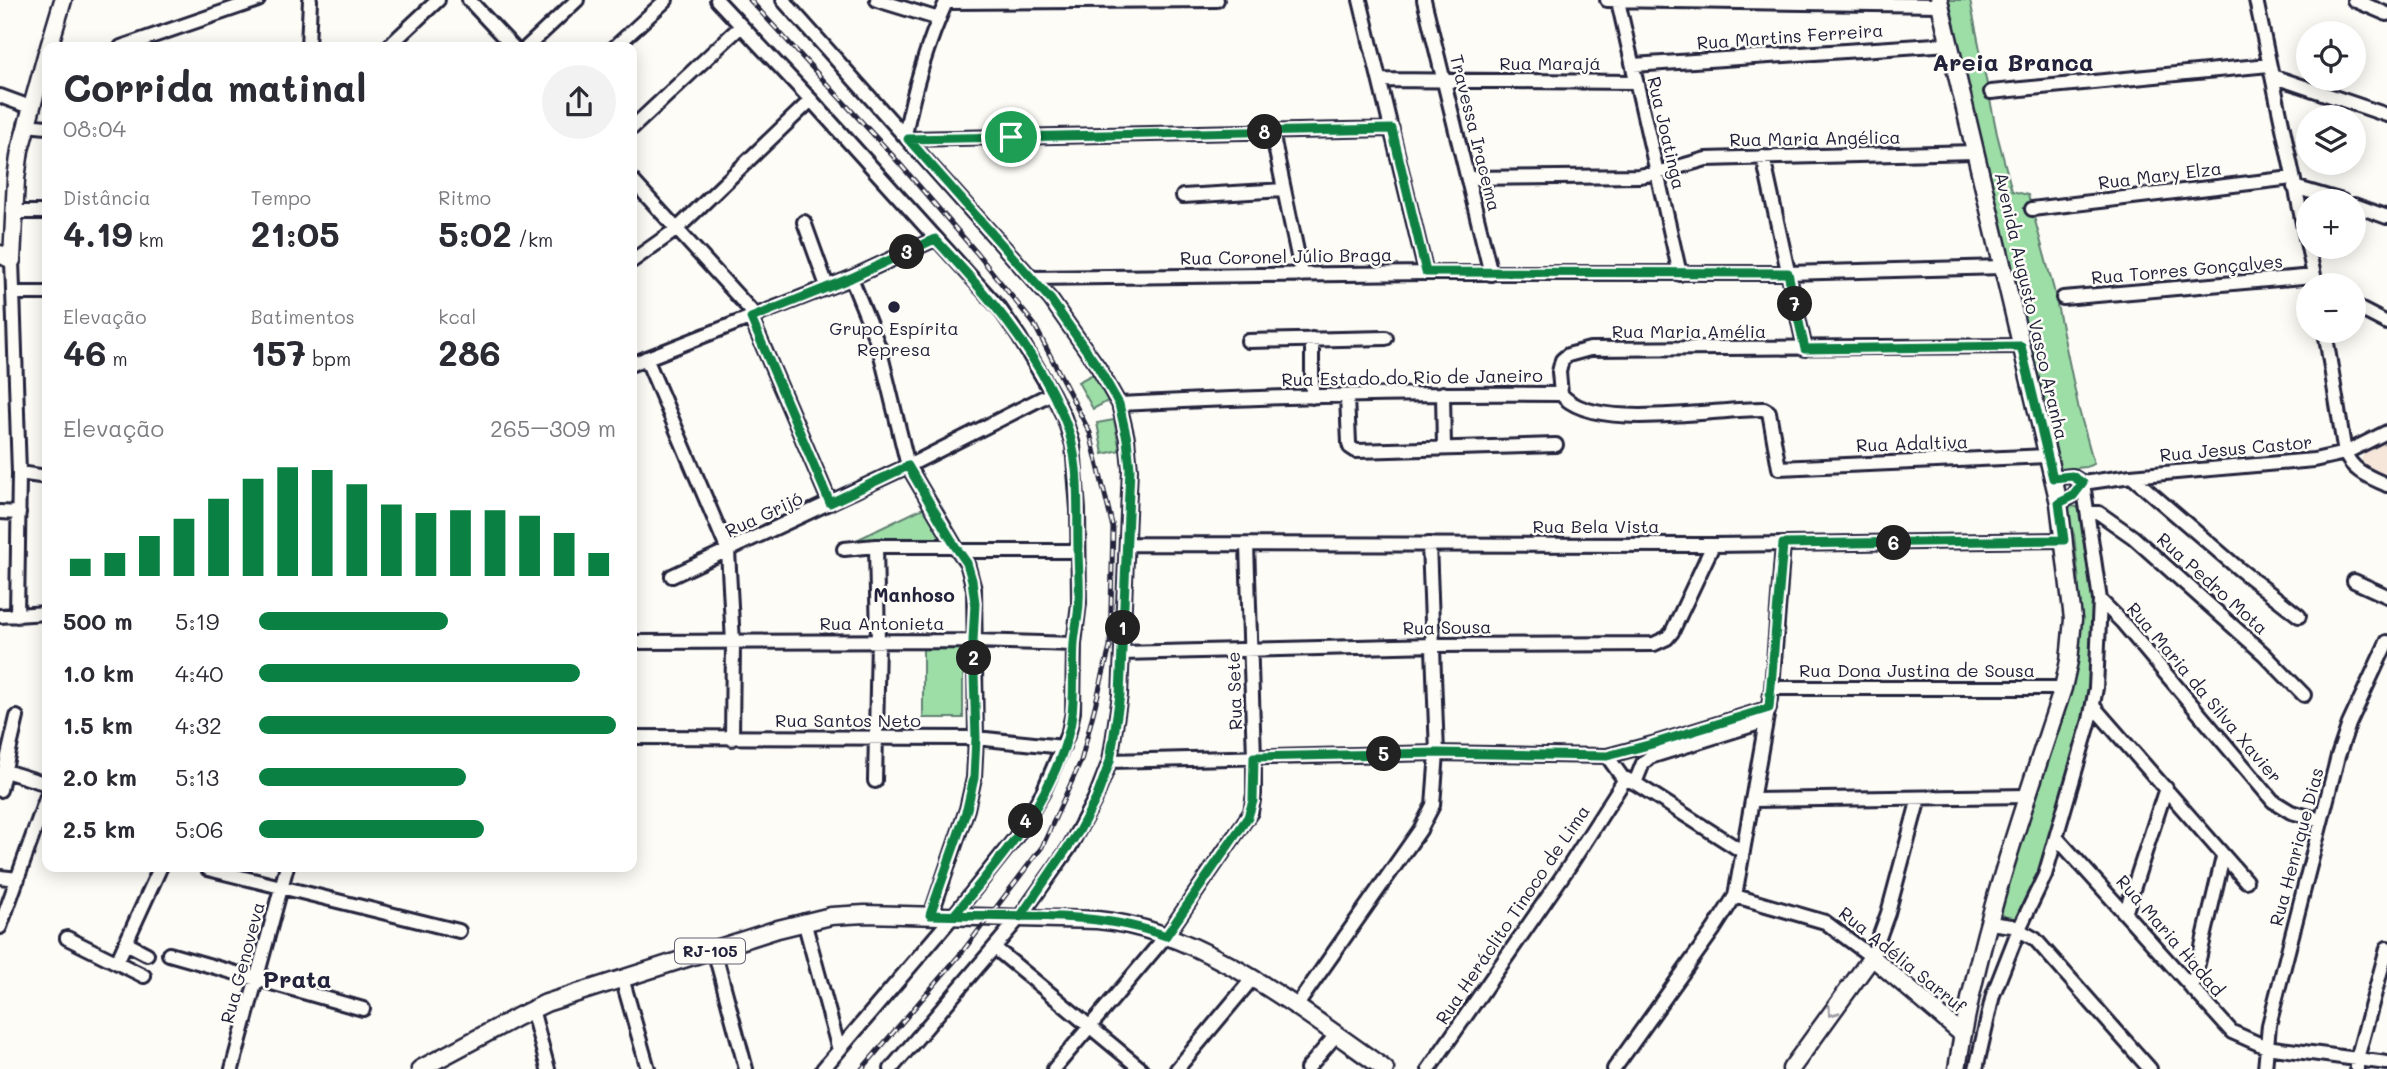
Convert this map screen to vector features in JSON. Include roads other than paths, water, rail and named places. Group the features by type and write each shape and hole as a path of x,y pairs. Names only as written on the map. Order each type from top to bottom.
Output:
{"main road":[{"path":"50,42 63,0"},
{"name":"Avenida Augusto Vasco Aranha","path":"1939,3 2059,503 2073,619 2063,688 1989,923 1962,1034 1957,1069"},
{"path":"6,257 25,125 42,76"},
{"name":"RJ-105","path":"420,1069 532,1009 622,978 804,922 849,915 1020,917 1110,921 1138,927 1219,959 1385,1069"},
{"path":"1791,1069 1872,957"},
{"name":"Rua Adélia Sarruf","path":"1872,957 1962,1034"}],"street":[{"path":"136,42 258,0"},
{"path":"308,42 310,0"},
{"path":"393,42 438,0"},
{"path":"469,0 508,42"},
{"path":"532,42 577,0"},
{"path":"620,42 666,0"},
{"path":"717,0 1000,309 1064,417 1073,445 1077,481 1079,603 1074,644 1073,712 1063,747 1043,792 1016,838 822,1069"},
{"path":"783,0 1051,300 1098,367 1119,404 1127,439 1130,469 1120,695 1110,761 1096,799 1079,831 1020,917 891,1069"},
{"path":"877,0 939,19"},
{"path":"906,137 915,85 947,1 1217,0"},
{"path":"1360,0 1426,272"},
{"name":"Travessa Iracema","path":"1424,0 1492,274"},
{"path":"1608,0 1939,3"},
{"path":"2256,0 2313,273"},
{"path":"2354,0 2387,14"},
{"name":"Rua Joatinga","path":"1618,1 1680,274"},
{"path":"637,123 740,27"},
{"name":"Rua Martins Ferreira","path":"1633,65 1950,44"},
{"path":"1991,92 2270,71 2387,115"},
{"name":"Rua Marajá","path":"1380,80 1636,82"},
{"path":"0,96 30,107"},
{"path":"637,257 677,229 811,100"},
{"path":"25,125 42,127"},
{"path":"906,137 1392,129"},
{"path":"1272,132 1302,275"},
{"name":"Rua Maria Angélica","path":"1468,178 1630,176 1657,173 1706,159 1975,152"},
{"path":"1763,157 1805,349"},
{"path":"2293,182 2311,189"},
{"name":"Rua Mary Elza","path":"2032,209 2293,182"},
{"path":"637,185 754,317 830,503"},
{"path":"1184,196 1284,191"},
{"path":"2366,209 2387,217"},
{"path":"14,212 42,212"},
{"path":"804,222 827,286"},
{"path":"637,361 851,278 935,239"},
{"path":"6,257 14,293 19,473 17,616"},
{"name":"Rua Coronel Júlio Braga","path":"1032,278 1426,272 1788,273 2002,267"},
{"path":"851,278 881,354 908,466 970,571 974,589 976,760 970,795 930,915"},
{"name":"Rua Torres Gonçalves","path":"2063,298 2296,282"},
{"path":"14,293 42,293"},
{"path":"2366,312 2387,323"},
{"path":"1248,341 1386,338"},
{"path":"1312,339 1312,397"},
{"path":"2327,343 2345,453 2357,470 2387,485"},
{"name":"Rua Maria Amélia","path":"1561,394 1559,372 1562,360 1568,355 1590,349 2021,346"},
{"path":"646,358 728,551 733,643 733,738"},
{"name":"Rua Grijó","path":"671,576 908,466 1052,393"},
{"path":"1443,393 1444,448"},
{"name":"Rua Estado do Rio de Janeiro","path":"1119,404 1443,393 1561,394 1573,404 1592,412 1634,415 1673,416 1764,409 1769,412 1779,468"},
{"path":"1347,397 1349,443 1353,449 1361,452 1556,445"},
{"name":"Rua Jesus Castor","path":"2053,478 2072,476 2083,483 2131,476 2297,462 2345,453 2387,432"},
{"name":"Rua Adaltiva","path":"1779,468 2047,456"},
{"path":"19,473 42,476"},
{"path":"2131,476 2239,569 2299,616"},
{"path":"2059,503 2073,496 2083,483"},
{"path":"1976,1069 1993,995 2019,929 2045,875 2093,706 2100,600 2083,483"},
{"path":"0,512 19,513"},
{"name":"Rua Pedro Mota","path":"2088,513 2099,513 2133,537 2264,654 2304,695"},
{"name":"Rua Bela Vista","path":"1127,544 1713,545 2064,540"},
{"path":"1295,1008 1424,823 1433,805 1437,753 1429,544"},
{"path":"1614,1069 1735,896 1772,688 1783,544"},
{"name":"Rua Sete","path":"1054,1069 1166,936 1248,817 1253,801 1254,757 1247,545"},
{"name":"Rua Sousa","path":"1122,653 1434,645 1657,644 1667,639 1672,632 1713,545"},
{"path":"844,549 876,546 1078,551"},
{"path":"876,546 876,781"},
{"path":"2354,580 2387,596"},
{"name":"Rua Maria da Silva Xavier","path":"2100,600 2122,622 2273,801 2291,812 2321,820"},
{"path":"0,616 42,614"},
{"name":"Rua Antonieta","path":"637,642 973,641 1074,644"},
{"name":"Rua Henrique Dias","path":"2265,1069 2269,1025 2321,820 2349,724 2387,642"},
{"name":"Rua Dona Justina de Sousa","path":"1772,688 2063,688"},
{"path":"2093,706 2246,881"},
{"path":"1110,761 1437,753 1607,756 1768,714"},
{"path":"1630,781 1650,757 1768,714"},
{"path":"0,790 17,717"},
{"name":"Rua Santos Neto","path":"637,737 976,738 1063,747"},
{"path":"1607,756 1630,781 1743,852"},
{"path":"5,771 42,782"},
{"name":"Rua Heráclito Tinoco de Lima","path":"1429,1069 1630,781"},
{"path":"2126,911 2166,788"},
{"path":"1753,800 2028,796"},
{"path":"1872,957 1888,913 1919,798"},
{"path":"0,927 42,812"},
{"name":"Rua Maria Hadad","path":"2056,837 2126,911 2232,1032 2266,1047 2357,1064 2387,1063"},
{"path":"2192,989 2223,857"},
{"path":"117,962 158,872"},
{"path":"220,872 459,931"},
{"name":"Rua Genoveva","path":"232,1069 285,872"},
{"path":"0,877 18,879"},
{"name":"Rua Adélia Sarruf","path":"1735,896 1825,922 1872,957"},
{"path":"804,922 839,1050"},
{"path":"1989,923 2019,929 2035,940 2150,1069"},
{"path":"67,938 144,976"},
{"path":"126,943 147,954"},
{"path":"995,948 1141,1069"},
{"path":"2357,1064 2387,948"},
{"path":"713,950 746,1069"},
{"path":"169,954 363,1009"},
{"path":"622,978 648,1069"},
{"path":"1177,1069 1252,979"},
{"path":"532,1009 548,1069"},
{"path":"1307,1069 1336,1035"}],"railway":[{"path":"750,0 893,156 1034,324 1090,433 1113,528 1110,647 1081,761 1042,847 963,951 862,1069"}],"place":[{"name":"Grupo Espírita Represa","path":"894,307"}],"district":[{"name":"Areia Branca","path":"2013,63"},
{"name":"Manhoso","path":"914,595"},
{"name":"Prata","path":"297,980"}]}
